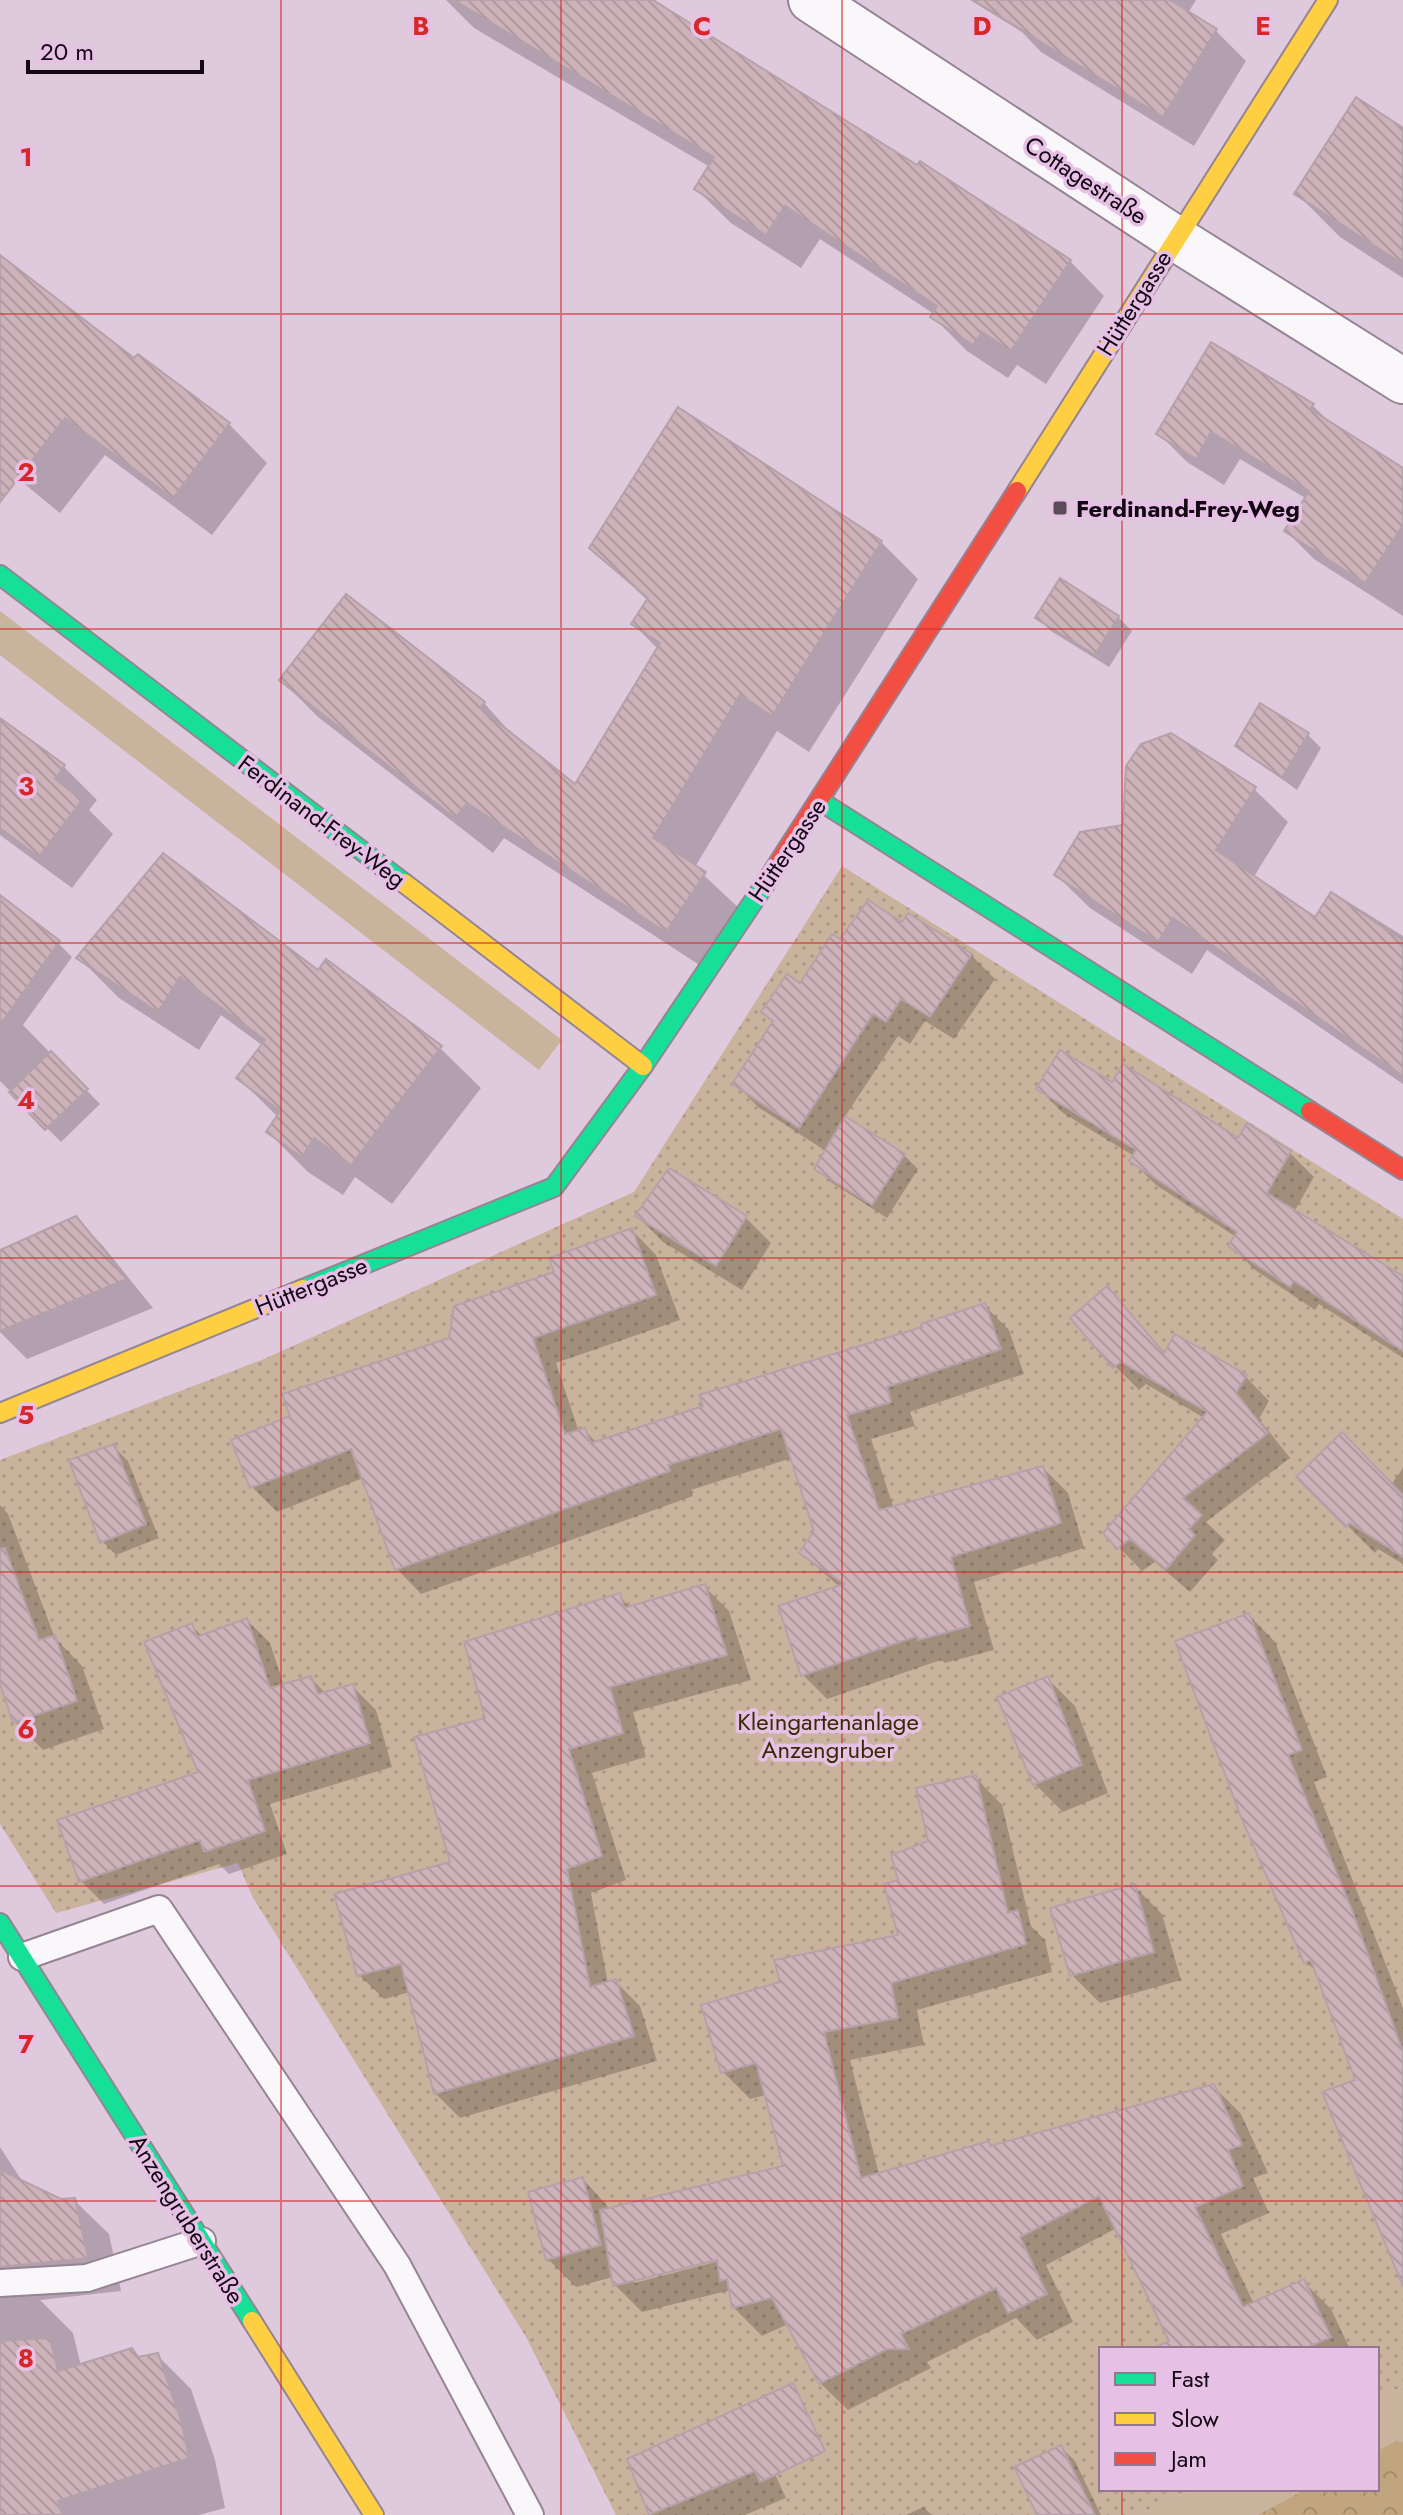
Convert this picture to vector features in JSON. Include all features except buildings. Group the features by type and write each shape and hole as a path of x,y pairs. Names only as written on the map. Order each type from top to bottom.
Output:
{"street":[{"name":"Cottagestraße","path":"811,0 1175,238 1403,381"},
{"name":"Hüttergasse","path":"0,1413 554,1187 643,1066 820,801 1328,0"},
{"name":"Ferdinand-Frey-Weg","path":"0,575 643,1066"},
{"path":"820,801 1403,1170"},
{"name":"Anzengruberstraße","path":"0,1923 374,2515"}],"lane":[{"path":"22,1957 159,1909 397,2265 530,2515"},
{"path":"0,2283 87,2278 202,2241"}],"green space":[{"path":"0,611 562,1040 539,1070 0,655"},
{"name":"Kleingartenanlage Anzengruber","path":"842,866 1403,1219 1403,2386 1379,2398 1379,2347 1099,2347 1099,2491 1188,2491 1138,2515 616,2515 526,2337 252,1896 238,1863 56,1913 0,1824 0,1460 264,1359 634,1192"},
{"path":"1403,2386 1403,2442 1394,2441 1379,2450 1379,2398"},
{"path":"1395,2441 1403,2442 1403,2515 1258,2515 1302,2491 1379,2491 1379,2450"},
{"path":"1188,2491 1302,2491 1258,2515 1138,2515"}],"traffic: fast":[{"path":"0,575 404,883"},
{"path":"820,801 1310,1111"},
{"path":"303,1289 554,1187 643,1066 765,884"},
{"path":"0,1923 252,2321"}],"traffic: slow":[{"path":"1017,491 1328,0"},
{"path":"404,883 643,1066"},
{"path":"0,1413 303,1289"},
{"path":"252,2321 374,2515"}],"traffic: jam":[{"path":"765,884 1017,491"},
{"path":"1310,1111 1403,1170"}],"place":[{"name":"Ferdinand-Frey-Weg","path":"1060,508"}]}
